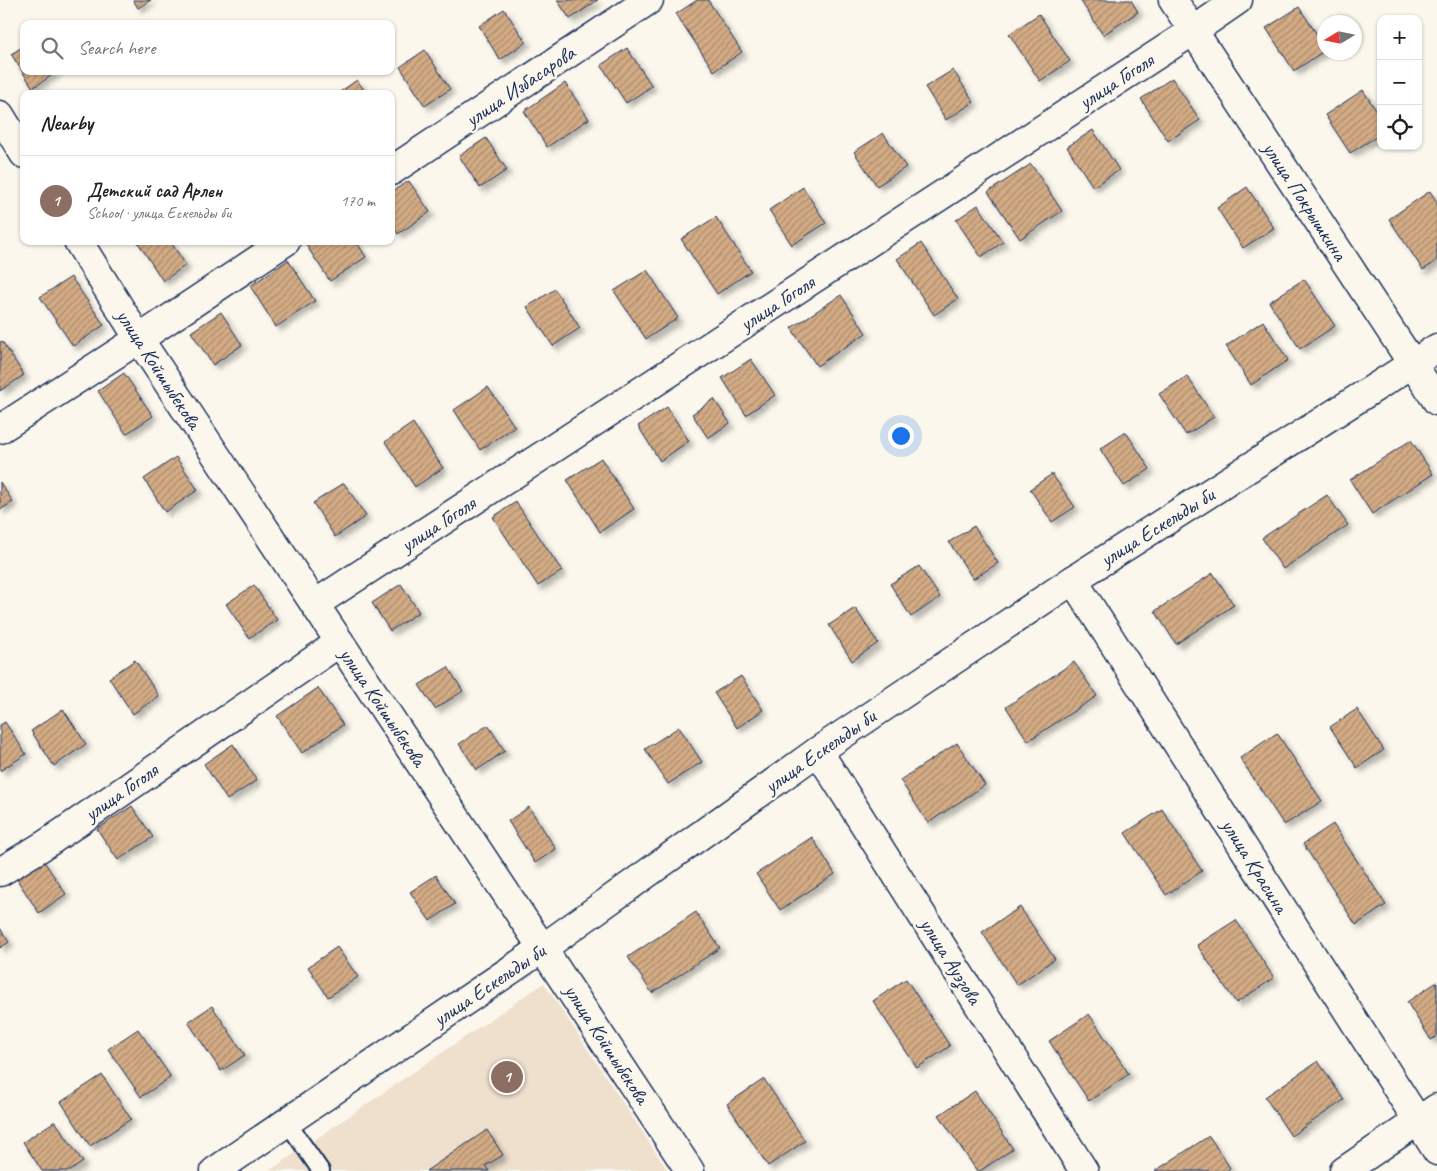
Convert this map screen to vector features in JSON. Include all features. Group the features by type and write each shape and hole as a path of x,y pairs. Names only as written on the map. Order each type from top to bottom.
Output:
{"street":[{"name":"улица Избасарова","path":"395,168 649,0"},
{"name":"улица Покрышкина","path":"1173,0 1437,401"},
{"name":"улица Гоголя","path":"315,604 1238,0"},
{"path":"0,115 20,148"},
{"name":"улица Койшыбекова","path":"80,245 139,339 690,1171"},
{"path":"0,429 280,245"},
{"name":"улица Ескельды би","path":"215,1171 543,948 818,751 1073,580 1437,348"},
{"name":"улица Красина","path":"1073,580 1427,1115 1437,1152"},
{"name":"улица Гоголя","path":"0,872 46,844 340,642"},
{"name":"улица Ауэзова","path":"818,751 1084,1171"},
{"path":"1344,1171 1427,1115"}],"lane":[{"path":"287,1122 321,1171"}],"shaded area":[{"path":"544,983 668,1171 269,1171"}],"building":[{"path":"133,0 151,0 138,8"},
{"path":"557,0 598,0 570,19"},
{"path":"697,0 708,0 742,52 714,71 676,14"},
{"path":"1080,0 1131,0 1138,12 1103,35"},
{"path":"1299,7 1317,34 1317,56 1294,71 1266,28"},
{"path":"504,9 526,42 500,60 479,26"},
{"path":"1039,14 1070,61 1040,81 1009,34"},
{"path":"20,48 20,68 11,54"},
{"path":"627,48 652,86 626,103 601,65"},
{"path":"425,50 450,89 425,106 400,67"},
{"path":"953,70 974,102 946,120 925,87"},
{"path":"25,75 52,75 33,88"},
{"path":"1172,78 1200,120 1168,141 1141,99"},
{"path":"357,80 364,90 343,90"},
{"path":"565,83 589,119 547,147 524,111"},
{"path":"1363,90 1377,112 1377,136 1350,153 1325,115"},
{"path":"1093,130 1119,170 1093,187 1067,147"},
{"path":"883,133 906,167 877,186 854,152"},
{"path":"486,138 507,170 480,188 459,156"},
{"path":"1031,164 1062,211 1020,239 988,192"},
{"path":"409,181 430,212 398,234 395,230 395,190"},
{"path":"803,187 826,223 792,245 769,210"},
{"path":"1247,187 1274,228 1243,248 1217,208"},
{"path":"1430,191 1437,202 1437,261 1423,270 1389,219"},
{"path":"978,205 1003,242 981,257 956,220"},
{"path":"716,217 751,271 717,294 681,239"},
{"path":"921,243 958,299 934,315 897,259"},
{"path":"140,245 173,245 186,265 163,281"},
{"path":"306,245 358,245 366,257 330,281"},
{"path":"288,260 315,301 276,327 250,286"},
{"path":"647,270 678,318 646,339 614,291"},
{"path":"71,277 104,325 73,346 40,297"},
{"path":"1304,279 1335,326 1300,349 1269,302"},
{"path":"555,289 580,328 553,346 527,307"},
{"path":"841,295 866,333 817,366 791,328"},
{"path":"221,312 242,345 213,365 191,332"},
{"path":"1263,321 1288,360 1251,385 1226,346"},
{"path":"2,341 24,375 0,391 0,342"},
{"path":"751,359 775,395 746,415 722,378"},
{"path":"124,373 153,416 126,434 98,391"},
{"path":"1187,376 1214,417 1186,435 1159,394"},
{"path":"488,387 515,427 480,450 454,410"},
{"path":"714,399 730,423 708,438 692,414"},
{"path":"667,407 689,441 660,461 638,426"},
{"path":"413,423 443,468 415,487 385,442"},
{"path":"1126,432 1150,469 1124,486 1100,449"},
{"path":"1411,440 1433,474 1372,514 1350,480"},
{"path":"176,457 198,490 165,512 144,479"},
{"path":"601,458 634,509 600,532 567,480"},
{"path":"1052,474 1075,507 1052,522 1030,489"},
{"path":"0,482 13,502 0,510"},
{"path":"344,483 366,516 335,537 313,503"},
{"path":"1327,495 1348,525 1283,569 1262,538"},
{"path":"516,502 562,571 538,586 493,517"},
{"path":"974,526 998,563 973,579 949,542"},
{"path":"919,566 940,597 911,617 890,584"},
{"path":"1213,573 1234,605 1176,644 1155,611"},
{"path":"401,584 419,612 390,631 372,603"},
{"path":"254,585 277,620 249,638 226,604"},
{"path":"855,608 878,643 852,661 829,625"},
{"path":"135,660 159,696 133,714 109,678"},
{"path":"1074,662 1097,696 1028,741 1006,707"},
{"path":"448,667 463,691 435,709 419,685"},
{"path":"741,676 763,710 737,728 714,693"},
{"path":"318,688 343,725 302,753 277,716"},
{"path":"63,709 86,744 54,766 31,731"},
{"path":"1357,709 1384,750 1357,768 1330,727"},
{"path":"5,722 26,754 0,771 0,725"},
{"path":"488,725 505,751 477,770 459,744"},
{"path":"679,727 702,762 668,784 645,749"},
{"path":"1277,733 1322,801 1284,825 1240,758"},
{"path":"957,743 985,785 928,823 900,780"},
{"path":"233,744 257,780 227,800 204,764"},
{"path":"132,806 153,837 118,860 97,829"},
{"path":"529,807 556,849 535,863 508,821"},
{"path":"1162,809 1202,871 1166,895 1125,833"},
{"path":"1333,824 1386,905 1356,925 1303,844"},
{"path":"812,837 835,874 780,910 756,874"},
{"path":"41,857 66,894 39,913 14,875"},
{"path":"436,875 455,904 430,921 410,892"},
{"path":"1020,907 1055,959 1017,985 982,932"},
{"path":"696,912 720,948 652,993 628,957"},
{"path":"1236,920 1274,978 1236,1003 1197,945"},
{"path":"0,928 9,942 0,948"},
{"path":"337,947 358,977 328,997 308,967"},
{"path":"906,979 950,1046 917,1068 873,1001"},
{"path":"1437,982 1437,1036 1431,1040 1407,1002"},
{"path":"212,1006 245,1055 221,1071 188,1022"},
{"path":"1089,1014 1129,1074 1089,1101 1049,1041"},
{"path":"138,1029 171,1077 141,1097 108,1049"},
{"path":"1318,1061 1344,1100 1291,1136 1265,1097"},
{"path":"102,1075 131,1119 90,1146 61,1102"},
{"path":"764,1079 805,1141 768,1166 727,1104"},
{"path":"975,1091 1013,1149 980,1171 977,1171 939,1115"},
{"path":"55,1121 83,1162 70,1171 42,1171 23,1142"},
{"path":"487,1130 503,1155 485,1166 489,1171 426,1171"},
{"path":"1209,1136 1230,1168 1226,1171 1155,1171"}],"place":[{"name":"Детский сад Арлен","path":"507,1077"}]}
